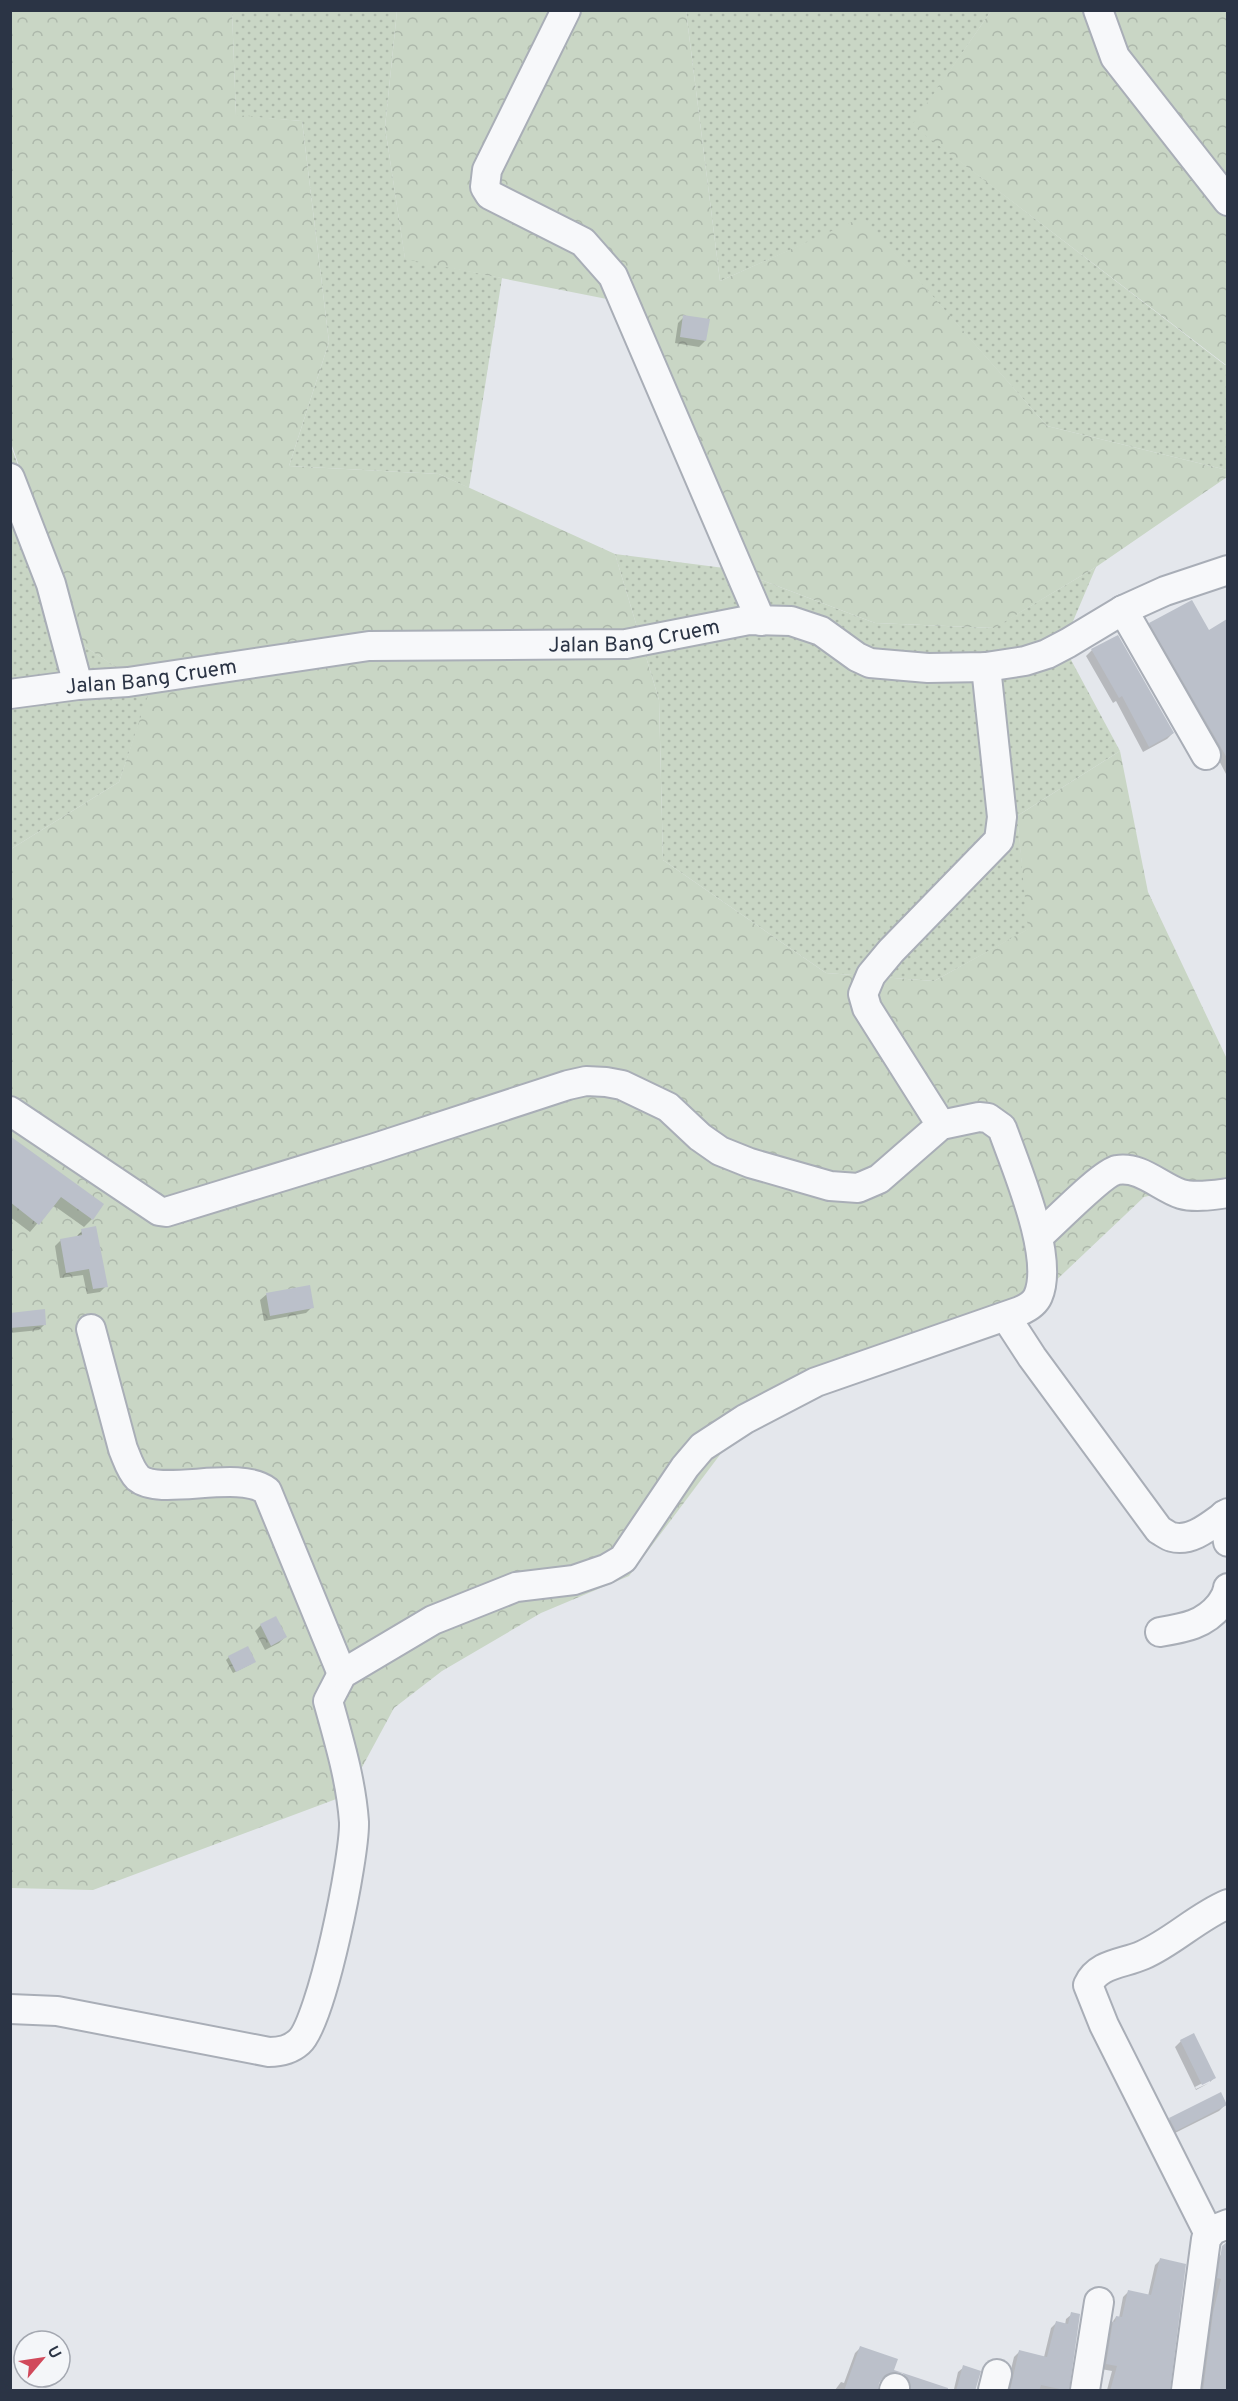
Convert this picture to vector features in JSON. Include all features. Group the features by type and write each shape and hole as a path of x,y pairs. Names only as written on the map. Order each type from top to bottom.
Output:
{"street":[{"path":"566,10 487,170 485,187 490,195 583,242 613,276 761,621"},
{"path":"1098,10 1115,57 1227,201"},
{"path":"10,478 51,584 78,685"},
{"name":"Jalan Bang Cruem","path":"10,694 78,685 128,682 369,646 626,644 748,620 791,621 821,631 857,657 870,663 928,668 986,668 1025,661 1047,654 1123,610 1165,591 1227,570"},
{"path":"1123,610 1206,754"},
{"path":"940,1125 867,1008 863,994 871,975 891,951 997,845 1002,826 986,668"},
{"path":"10,1111 159,1211 166,1212 375,1148 568,1084 586,1081 622,1085 668,1107 700,1137 720,1151 750,1163 830,1186 858,1188 879,1179 940,1125 979,1117 988,1118 1002,1128 1039,1236 1042,1266 1038,1296 1029,1306 1006,1317 816,1382 745,1419 702,1447 685,1467 623,1559 606,1569 574,1580 516,1587 432,1620 342,1674 328,1701 348,1775 354,1824 348,1886 317,2006 300,2042 284,2052 269,2052 57,2011 10,2009"},
{"path":"1039,1236 1098,1182 1115,1170 1134,1170 1182,1194 1211,1196 1227,1193"},
{"path":"1006,1317 1032,1357 1159,1530 1172,1538 1186,1537 1226,1524"},
{"path":"92,1329 123,1449 130,1467 140,1479 158,1484 237,1482 260,1485 267,1491 342,1674"},
{"path":"1160,1632 1192,1627 1212,1615 1227,1595 1227,1588"},
{"path":"1186,2391 1218,2229 1104,2025 1088,1985 1093,1974 1143,1955 1227,1904"},
{"path":"1085,2391 1099,2302"}],"green space":[{"path":"11,11 232,11 236,115 302,121 329,342 289,466 439,474 615,554 659,700 663,860 826,973 934,981 1028,929 1017,816 1120,751 1148,892 1227,1059 1227,1178 1144,1197 1029,1306 1006,1333 834,1359 816,1382 737,1432 629,1576 541,1613 442,1671 394,1708 347,1795 93,1890 11,1888 11,849 119,782 150,689 82,645 11,443"},
{"path":"232,11 397,11 385,127 405,258 502,278 469,488 439,474 289,466 329,342 302,121 236,116"},
{"path":"397,11 686,11 720,281 863,217 1047,426 1227,470 1227,477 1096,567 994,628 875,623 732,569 612,300 405,259 385,127"},
{"path":"686,11 991,11 913,125 1225,365 1227,364 1227,470 1047,426 863,218 720,281"},
{"path":"991,11 1227,11 1226,365 912,125"},
{"path":"10,443 82,645 151,689 119,782 11,849"},
{"path":"615,554 732,569 875,623 993,628 1096,567 1063,645 1120,751 1017,816 1029,929 934,981 826,973 663,860 659,700"}],"building":[{"path":"683,315 710,319 706,341 680,337"},
{"path":"1192,600 1209,630 1227,619 1227,758 1149,623"},
{"path":"1118,635 1174,733 1149,747 1122,696 1119,698 1091,649"},
{"path":"10,1136 104,1204 93,1220 61,1197 39,1225 10,1202"},
{"path":"96,1226 108,1287 93,1289 89,1269 66,1273 60,1239 82,1235 81,1229"},
{"path":"310,1285 314,1308 270,1316 266,1293"},
{"path":"45,1309 46,1325 10,1328 10,1313"},
{"path":"276,1616 287,1637 271,1646 260,1624"},
{"path":"248,1646 256,1662 236,1672 228,1656"},
{"path":"1194,2033 1216,2078 1202,2085 1180,2040"},
{"path":"1221,2092 1227,2105 1176,2131 1169,2118"},
{"path":"1227,2242 1227,2391 1203,2391 1213,2313 1221,2279 1217,2278 1222,2246"},
{"path":"1160,2258 1186,2264 1170,2391 1110,2391 1117,2366 1106,2364 1113,2321 1115,2322 1116,2316 1122,2317 1128,2290 1151,2295"},
{"path":"1071,2312 1080,2314 1069,2391 1041,2385 1039,2391 1010,2391 1019,2350 1047,2357 1056,2321 1068,2324"},
{"path":"860,2346 898,2359 894,2370 948,2388 948,2391 911,2391 908,2378 902,2373 895,2372 885,2375 879,2383 878,2391 844,2391"},
{"path":"963,2365 981,2371 975,2391 956,2391"}]}
